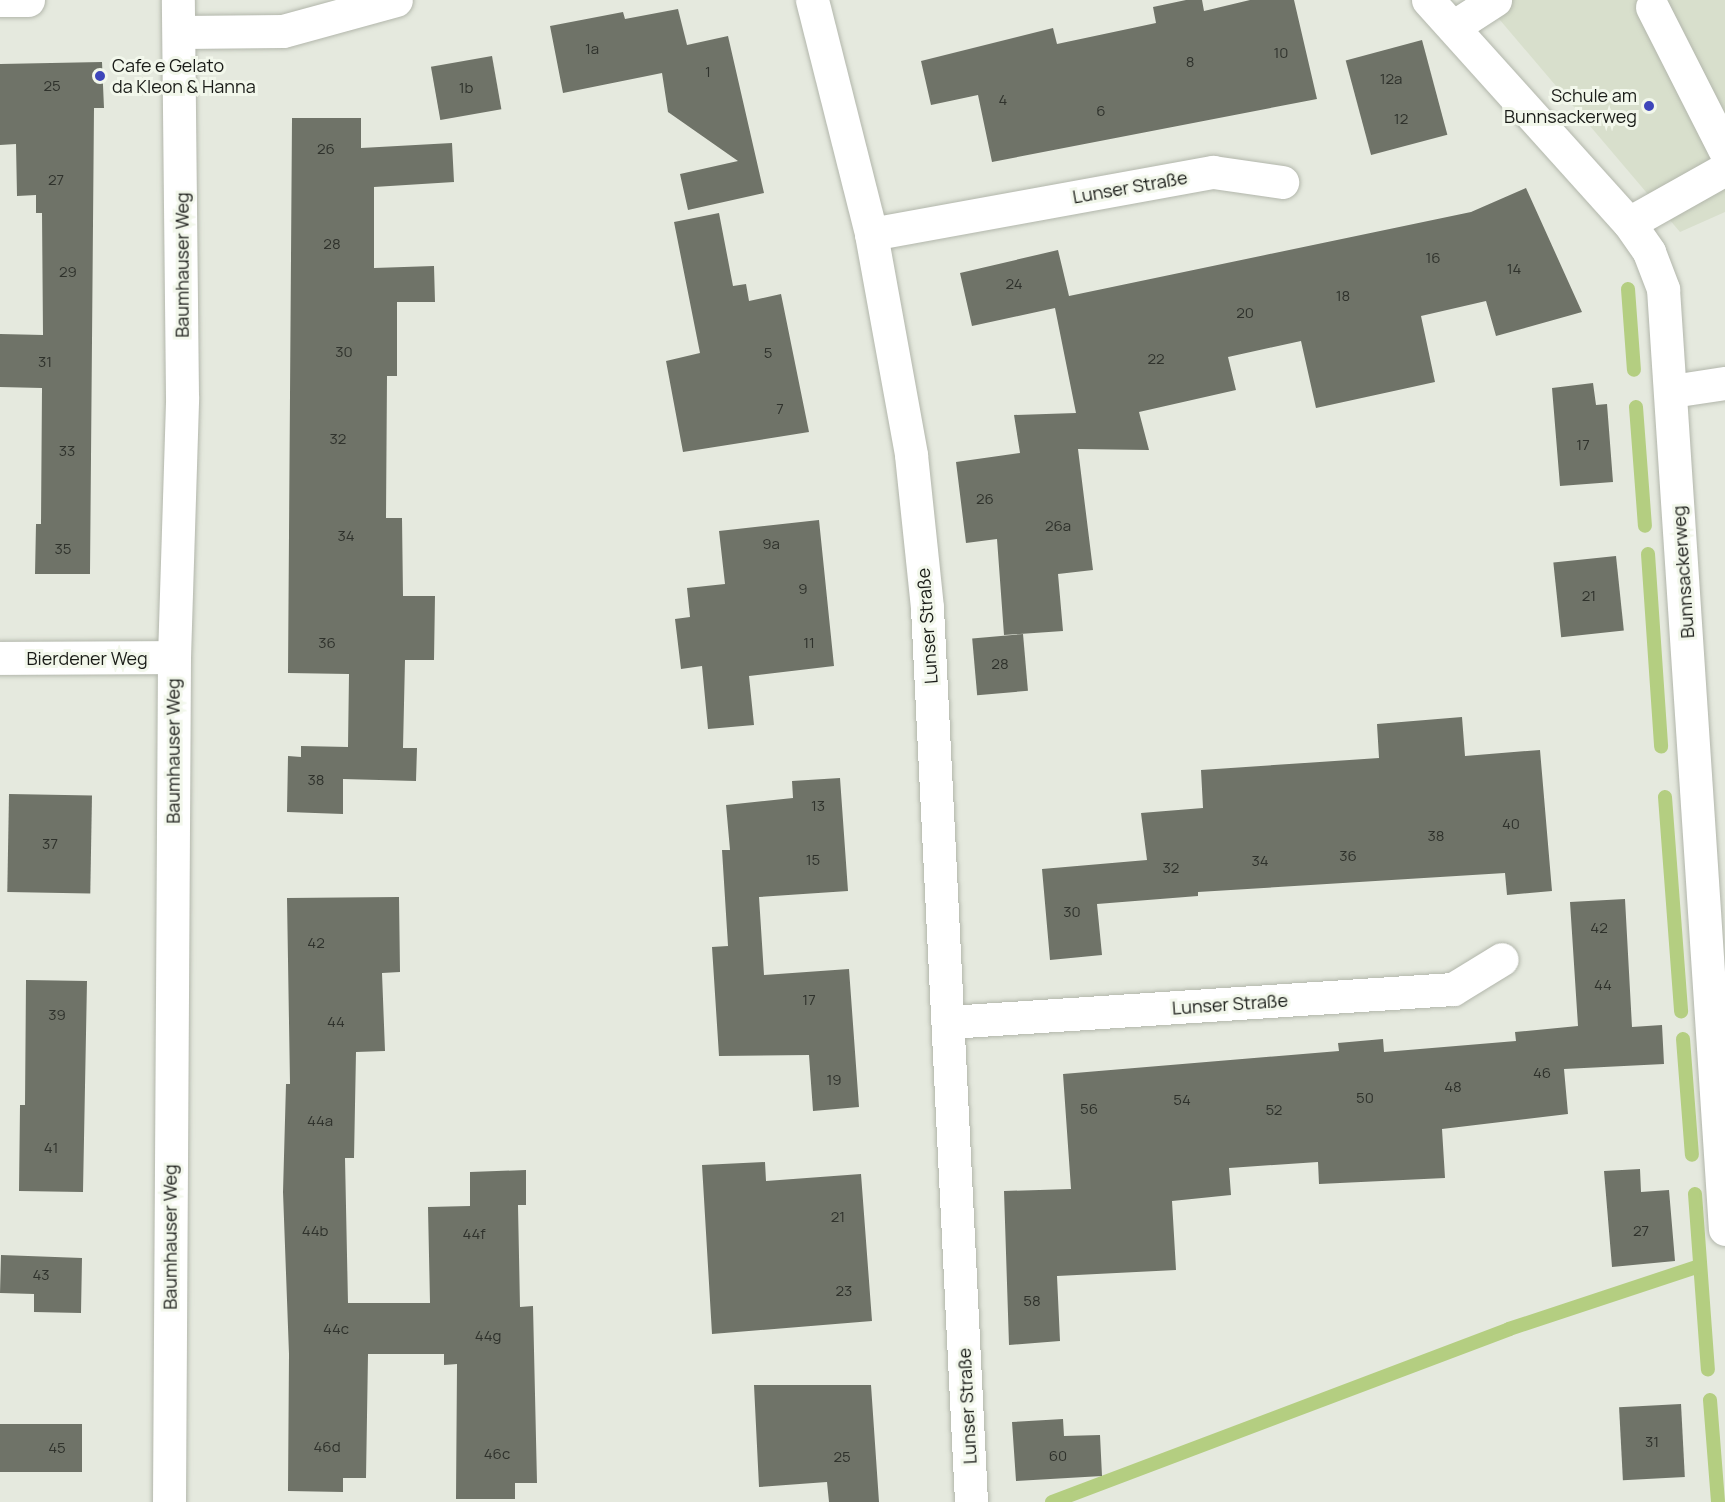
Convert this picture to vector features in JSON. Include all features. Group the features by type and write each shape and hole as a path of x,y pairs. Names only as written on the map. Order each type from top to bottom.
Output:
{"street":[{"path":"0,0 28,0"},
{"name":"Baumhauser Weg","path":"168,1502 174,657 182,397 181,32 178,0"},
{"path":"181,32 283,31 396,0"},
{"name":"Lunser Straße","path":"812,0 871,234 911,455 927,608 971,1502"},
{"name":"Bunnsackerweg","path":"1428,0 1629,223 1649,252 1663,289 1672,391 1725,1229"},
{"path":"1453,27 1495,0"},
{"path":"1652,7 1725,151"},
{"path":"1629,223 1725,169"},
{"name":"Lunser Straße","path":"871,234 1213,172 1282,182"},
{"path":"1672,391 1725,383"},
{"name":"Bierdener Weg","path":"0,658 174,657"},
{"name":"Lunser Straße","path":"949,1022 1453,989 1502,959"}],"shaded area":[{"name":"Schule am Bunnsackerweg","path":"1483,0 1725,0 1725,212 1680,232"}],"building":[{"path":"1186,0 1202,0 1204,11 1250,0 1294,0 1317,99 992,162 978,95 931,105 921,61 1053,28 1057,44 1156,23 1153,7"},
{"path":"678,9 687,45 728,36 764,193 688,210 680,174 738,161 668,112 662,73 563,93 550,26 623,12 625,19"},
{"path":"1422,40 1447,135 1371,155 1346,60"},
{"path":"492,56 501,109 440,120 431,67"},
{"path":"102,62 104,108 94,108 90,574 35,574 36,524 41,524 42,388 0,387 0,334 43,335 42,213 36,213 36,195 17,196 16,144 0,145 0,64"},
{"path":"292,118 361,118 361,148 452,143 454,182 374,187 374,268 434,266 435,302 397,302 397,376 387,376 386,518 402,518 403,596 435,596 434,660 405,660 403,748 417,748 416,781 343,779 343,814 287,812 288,756 301,757 301,746 348,747 349,674 288,673"},
{"path":"1526,188 1582,312 1496,336 1486,301 1421,316 1435,382 1316,408 1301,341 1228,357 1236,390 1139,412 1149,450 1078,449 1093,570 1058,574 1063,631 1004,635 997,539 966,543 956,462 1020,453 1014,415 1076,413 1055,308 972,326 960,273 1058,250 1069,296 1471,212"},
{"path":"719,213 733,286 746,284 749,301 781,294 809,432 683,452 666,361 700,353 674,222"},
{"path":"1593,383 1596,405 1607,404 1613,482 1560,486 1552,388"},
{"path":"819,520 834,666 749,676 754,725 708,729 702,666 681,669 675,619 690,617 687,588 725,584 719,531"},
{"path":"1616,556 1624,631 1561,637 1553,563"},
{"path":"1023,634 1028,691 977,695 972,638"},
{"path":"1462,717 1465,756 1540,750 1552,891 1507,895 1505,873 1198,892 1198,896 1097,904 1102,955 1050,960 1042,869 1147,860 1141,813 1203,808 1201,770 1379,758 1377,724"},
{"path":"840,778 848,891 759,897 764,975 849,969 859,1107 813,1111 809,1055 719,1056 712,947 728,946 722,850 730,850 726,805 793,798 792,781"},
{"path":"9,794 92,795 90,893 7,892"},
{"path":"399,897 400,972 382,973 385,1051 356,1052 354,1158 345,1158 348,1303 430,1303 428,1207 470,1206 470,1172 526,1170 526,1205 518,1205 520,1307 533,1306 537,1483 515,1483 515,1499 456,1499 457,1364 444,1365 444,1354 368,1354 366,1478 343,1478 343,1492 288,1491 289,1354 283,1192 286,1084 290,1084 287,898"},
{"path":"1625,899 1632,1027 1662,1025 1664,1064 1564,1069 1568,1114 1442,1129 1445,1178 1319,1184 1318,1162 1229,1168 1231,1195 1172,1201 1176,1270 1057,1276 1060,1341 1009,1345 1004,1191 1071,1189 1063,1074 1339,1051 1338,1043 1383,1039 1384,1052 1516,1041 1515,1032 1578,1026 1570,902"},
{"path":"26,980 87,981 83,1192 19,1191 20,1105 25,1105"},
{"path":"765,1162 766,1181 861,1174 872,1321 712,1334 702,1165"},
{"path":"1640,1169 1641,1192 1669,1190 1675,1261 1612,1267 1604,1171"},
{"path":"1,1255 82,1258 81,1313 34,1312 34,1294 0,1293"},
{"path":"754,1385 871,1385 879,1502 829,1502 827,1482 759,1487"},
{"path":"1681,1404 1685,1477 1623,1480 1619,1407"},
{"path":"1063,1419 1064,1436 1100,1435 1102,1476 1016,1481 1012,1422"},
{"path":"0,1424 82,1424 82,1472 0,1472"}],"waterway":[{"path":"1628,289 1634,370"},
{"path":"1636,407 1645,526"},
{"path":"1648,554 1661,747"},
{"path":"1665,797 1681,1011"},
{"path":"1683,1039 1692,1155"},
{"path":"1695,1194 1708,1370"},
{"path":"1052,1502 1509,1329 1700,1266"},
{"path":"1710,1400 1718,1502"}],"place":[{"name":"Cafe e Gelato da Kleon & Hanna","path":"100,76"},
{"name":"Schule am Bunnsackerweg","path":"1649,106"}]}
